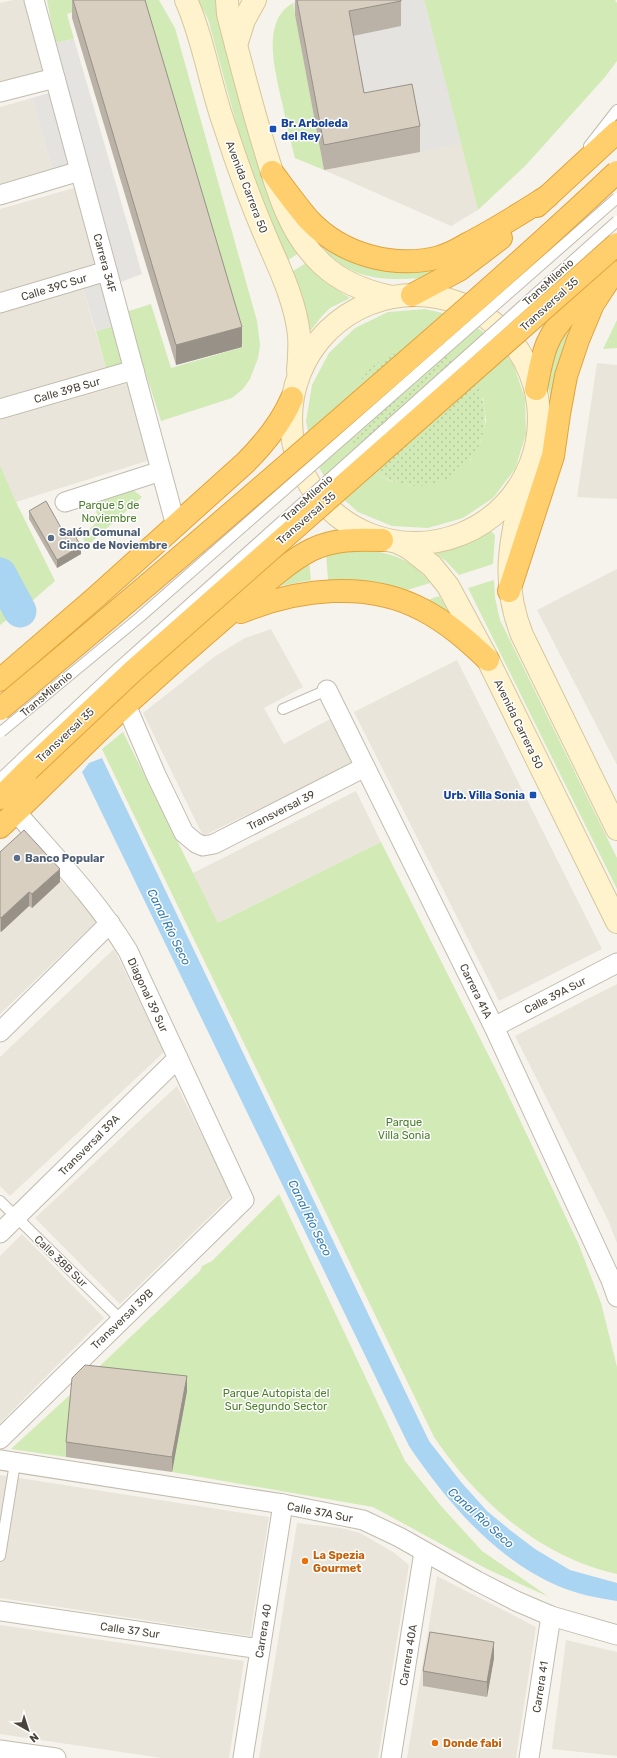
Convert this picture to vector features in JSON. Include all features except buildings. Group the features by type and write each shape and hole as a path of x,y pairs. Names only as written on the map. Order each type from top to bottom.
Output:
{"highway":[{"path":"402,296 439,282 471,261 553,191 617,132"},
{"path":"272,172 295,204 310,221 329,237 355,251 372,257 396,261 422,260 441,257 456,251 503,225 553,191"},
{"path":"0,709 93,633 306,449 563,223 617,172"},
{"name":"Transversal 35","path":"0,798 25,764 133,671 617,244"},
{"path":"536,390 542,358 553,332 563,318 582,299 616,270"},
{"path":"510,591 551,463 566,376 578,340 593,304 616,270"},
{"path":"0,680 176,526 259,449 282,419 292,398"},
{"path":"0,827 126,705 223,619 290,563 322,545 341,541 391,541"},
{"path":"223,619 254,607 284,598 321,592 348,590 373,593 400,600 422,609 457,631 488,660"}],"main road":[{"name":"Avenida Carrera 50","path":"186,0 193,19 224,126 236,160 265,235 289,291 299,336 298,376"},
{"path":"227,0 228,14 253,110 272,172 294,226 313,254 322,264 340,277 368,291 402,296 440,297 467,306 491,320 511,340 526,363 536,390 539,418 536,447 526,475 510,552 510,591 514,615 522,635 617,829"},
{"path":"236,45 244,20 255,0"},
{"path":"402,296 362,307 335,324 314,348 298,376 292,398 290,429 296,458 309,486 329,510 353,528 391,541 431,542 450,538 474,529 499,510 512,496 526,475"},
{"name":"Avenida Carrera 50","path":"391,541 409,548 432,566 448,586 488,660 617,922"}],"street":[{"name":"Carrera 34F","path":"34,0 176,526"},
{"path":"0,92 55,78"},
{"path":"0,195 80,171"},
{"name":"Calle 39C Sur","path":"0,303 107,271"},
{"name":"Calle 39B Sur","path":"0,409 134,370"},
{"path":"65,502 161,471"},
{"name":"Carrera 41A","path":"327,690 494,1026 611,1280 617,1297"},
{"name":"Transversal 39","path":"126,705 156,775 184,833 196,844 204,846 214,844 365,767"},
{"name":"Diagonal 39 Sur","path":"16,812 92,898 110,923 143,982 244,1200"},
{"path":"0,1032 110,923"},
{"name":"Calle 39A Sur","path":"494,1026 617,963"},
{"name":"Transversal 39A","path":"0,1233 178,1058"},
{"name":"Transversal 39B","path":"0,1439 244,1200"},
{"name":"Calle 37A Sur","path":"8,1462 283,1504 363,1520 399,1537 484,1585 551,1616 617,1635"},
{"name":"Carrera 40","path":"243,1758 283,1504"},
{"name":"Carrera 40A","path":"391,1758 424,1552"},
{"name":"Calle 37 Sur","path":"0,1611 260,1649"},
{"name":"Carrera 41","path":"528,1758 551,1616"},
{"path":"0,1750 56,1758"}],"lane":[{"path":"553,191 617,110"},
{"name":"TransMilenio","path":"0,732 140,617 617,198"},
{"name":"TransMilenio","path":"0,779 25,764 118,668 617,221"},
{"path":"283,709 327,690"},
{"name":"Calle 38B Sur","path":"0,1201 121,1320"},
{"path":"0,1556 8,1462"}],"shaded area":[{"path":"13,0 24,0 45,74 0,86 0,3"},
{"path":"303,0 424,0 478,210 451,226 324,170 293,3"},
{"path":"397,0 424,0 461,143 420,152 364,119 349,37 401,26"},
{"path":"74,39 142,274 121,282 55,43"},
{"path":"49,93 70,167 53,172 32,98"},
{"path":"32,98 53,172 0,186 0,107"},
{"path":"74,188 96,265 0,294 0,209"},
{"path":"101,283 114,326 96,331 83,288"},
{"path":"83,288 106,368 0,398 0,313"},
{"path":"597,363 617,365 617,499 577,497"},
{"path":"128,383 150,460 16,502 0,465 0,420"},
{"path":"617,569 617,765 537,610"},
{"path":"271,629 303,687 264,708 284,744 330,719 355,762 203,836 143,713 214,657 245,638"},
{"path":"457,660 602,949 499,1001 354,712"},
{"path":"356,791 381,842 218,923 193,873"},
{"path":"24,844 99,919 0,1014 0,866"},
{"path":"114,949 164,1052 10,1196 0,1186 0,1057"},
{"path":"617,984 617,1243 608,1220 515,1036"},
{"path":"177,1086 232,1195 120,1304 35,1218"},
{"path":"22,1234 104,1318 0,1423 0,1256"},
{"path":"0,1475 269,1517 250,1636 0,1598"},
{"path":"297,1523 341,1528 360,1533 393,1552 409,1565 378,1758 259,1758"},
{"path":"437,1576 536,1627 516,1758 407,1758"},
{"path":"0,1625 244,1661 229,1758 162,1758 0,1734"},
{"path":"566,1640 617,1652 617,1756 552,1749"}],"green space":[{"path":"47,0 114,0 67,14 74,39 55,43"},
{"path":"143,0 159,0 175,28 257,321 260,345 258,358 250,379 243,389 232,398 161,421 126,312 151,304 171,368 243,347"},
{"path":"198,0 221,0 222,23 258,164 282,228 299,253 288,260 253,176 240,137 208,19"},
{"path":"424,0 615,0 617,3 617,61 605,77 526,165 478,210"},
{"path":"293,3 324,170 295,158 274,63 273,35 277,22 283,11"},
{"path":"328,246 456,263 437,273 423,278 395,279 372,277 343,266 325,251"},
{"path":"306,263 328,284 350,298 330,308 311,330 309,329 307,314 299,285 293,271"},
{"path":"425,309 460,317 490,336 513,364 525,398 526,434 515,469 493,498 463,518 428,528 392,526 358,512 331,488 313,457 306,421 312,385 329,353 355,328 388,312","holes":["483,398 486,420 481,442 470,461 411,486 390,481 371,470"]},
{"path":"575,318 551,401 547,381 557,341"},
{"path":"617,320 617,348 603,349"},
{"path":"114,326 123,363 106,368 96,331"},
{"path":"410,350 424,350 443,355 455,361 470,375 480,392 484,405 484,431 480,444 474,456 460,471 455,475 437,483 424,486 410,486 391,481 379,475 364,461 360,456 352,438 349,425 349,411 354,392 360,380 374,365 379,361 397,353"},
{"path":"0,465 16,502 55,581 25,607 0,556"},
{"name":"Parque 5 de Noviembre","path":"132,489 142,497 87,546 82,536 99,520 94,504"},
{"path":"491,531 495,535 493,564 459,575 446,561 436,554 438,549 465,544"},
{"path":"341,548 379,552 401,559 411,564 421,572 430,583 401,592 362,583 328,580 326,552"},
{"path":"309,560 311,580 280,586 277,585"},
{"path":"494,580 495,598 500,620 617,858 617,889 468,588"},
{"path":"0,584 15,614 0,625"},
{"path":"439,596 453,618 425,601"},
{"name":"Parque Villa Sonia","path":"123,732 218,923 381,842 501,1080 579,1245 601,1303 617,1367 617,1574 589,1566 562,1555 513,1524 470,1483 451,1461 434,1437 102,749"},
{"name":"Parque Autopista del Sur Segundo Sector","path":"279,1194 405,1461 441,1506 482,1551 549,1597 487,1569 373,1507 172,1472 187,1391 85,1380 200,1271 202,1266 212,1261"},
{"path":"72,1393 66,1457 11,1449"}],"water":[{"path":"0,556 25,607 15,614 0,584"},
{"path":"102,758 429,1441 461,1482 487,1511 535,1549 570,1570 617,1583 617,1601 602,1599 565,1589 535,1574 513,1560 493,1544 456,1508 439,1488 409,1446 82,772 89,763"}],"waterway":[{"name":"Canal Río Seco","path":"0,574 20,611"}],"place":[{"name":"Br. Arboleda del Rey","path":"273,129"},
{"name":"Salón Comunal Cinco de Noviembre","path":"51,538"},
{"name":"Urb. Villa Sonia","path":"533,795"},
{"name":"Banco Popular","path":"17,858"},
{"name":"La Spezia Gourmet","path":"305,1561"},
{"name":"Donde fabi","path":"435,1743"}]}
